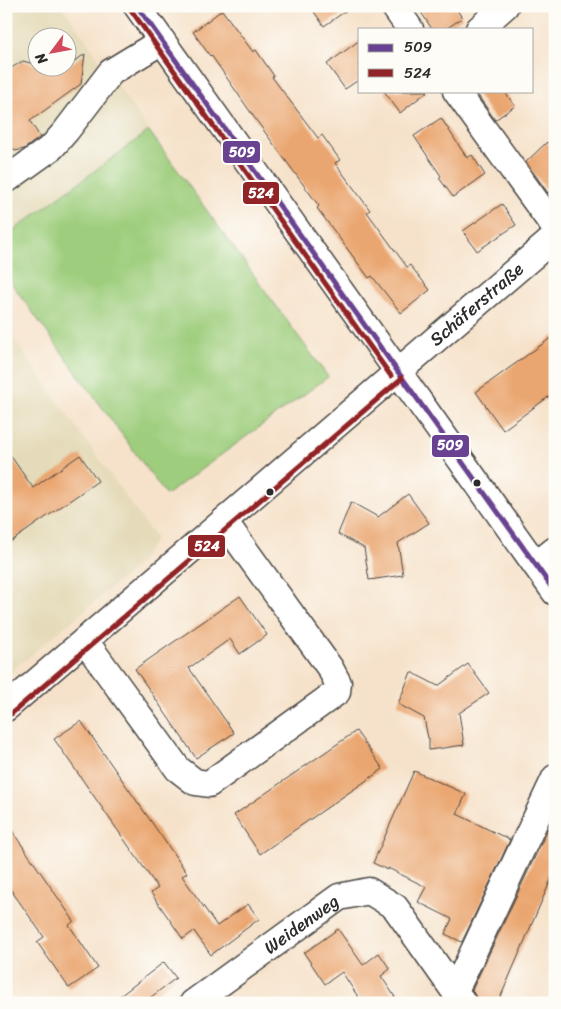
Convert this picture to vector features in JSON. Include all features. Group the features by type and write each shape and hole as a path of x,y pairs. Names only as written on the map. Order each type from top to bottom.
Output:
{"street":[{"path":"137,6 397,372 545,557 555,592"},
{"path":"394,6 409,28"},
{"path":"480,28 505,6"},
{"path":"6,180 52,147 111,72 162,41"},
{"path":"457,92 555,228"},
{"name":"Schäferstraße","path":"6,708 555,237"},
{"path":"85,641 178,769 195,782 209,784 336,692 338,683 330,668 224,521"},
{"path":"459,997 555,778"},
{"name":"Weidenweg","path":"193,1003 340,897 369,892 395,907 459,997"}],"shaded area":[{"path":"6,6 62,6 77,28 28,28 28,78 78,78 78,29 149,131 6,236"},
{"path":"6,328 156,539 138,565 6,676"}],"green space":[{"path":"149,131 328,377 166,495 6,276 6,236"}],"building":[{"path":"310,6 353,6 324,26"},
{"path":"417,6 455,6 462,18 447,28 431,28"},
{"path":"222,10 253,52 256,50 274,76 272,77 318,138 322,135 340,160 335,163 370,210 367,212 407,267 410,265 430,290 401,313 372,276 369,278 317,208 319,206 193,32"},
{"path":"358,41 358,80 345,89 327,64"},
{"path":"85,54 81,84 30,121 40,137 24,149 15,151 6,140 6,71 23,61 28,62 28,78 78,78 78,59"},
{"path":"385,92 427,92 400,113"},
{"path":"476,92 505,92 515,106 495,120"},
{"path":"441,118 467,158 472,155 485,175 453,197 439,178 441,176 414,136"},
{"path":"547,142 555,151 555,186 548,193 526,162"},
{"path":"502,204 516,225 477,251 463,231"},
{"path":"555,335 555,392 503,430 476,392"},
{"path":"6,449 33,488 80,455 98,481 6,545"},
{"path":"408,494 429,523 398,543 403,575 369,580 364,548 338,534 351,502 378,517"},
{"path":"240,596 267,635 240,654 230,639 189,668 234,733 196,758 135,669"},
{"path":"468,664 489,693 459,713 464,745 429,750 429,738 424,718 398,704 411,672 438,686"},
{"path":"81,721 187,873 182,876 217,926 248,904 259,919 211,955 194,931 183,939 151,893 158,888 54,739"},
{"path":"356,731 383,769 260,854 234,815"},
{"path":"414,771 466,794 457,814 510,840 462,942 445,934 452,919 418,902 426,887 388,868 388,870 373,863"},
{"path":"555,814 555,870 498,1003 484,1003 477,1000 472,990"},
{"path":"6,822 74,921 69,925 98,968 69,988 37,942 44,937 6,883"},
{"path":"338,929 363,965 379,953 390,969 381,976 399,1003 362,1003 342,972 325,984 304,953"},
{"path":"164,962 176,978 143,1003 111,1003"}],"transit line":[{"name":"509","path":"137,6 555,592"},
{"name":"524","path":"131,10 391,376"},
{"name":"524","path":"11,714 402,378"}]}
